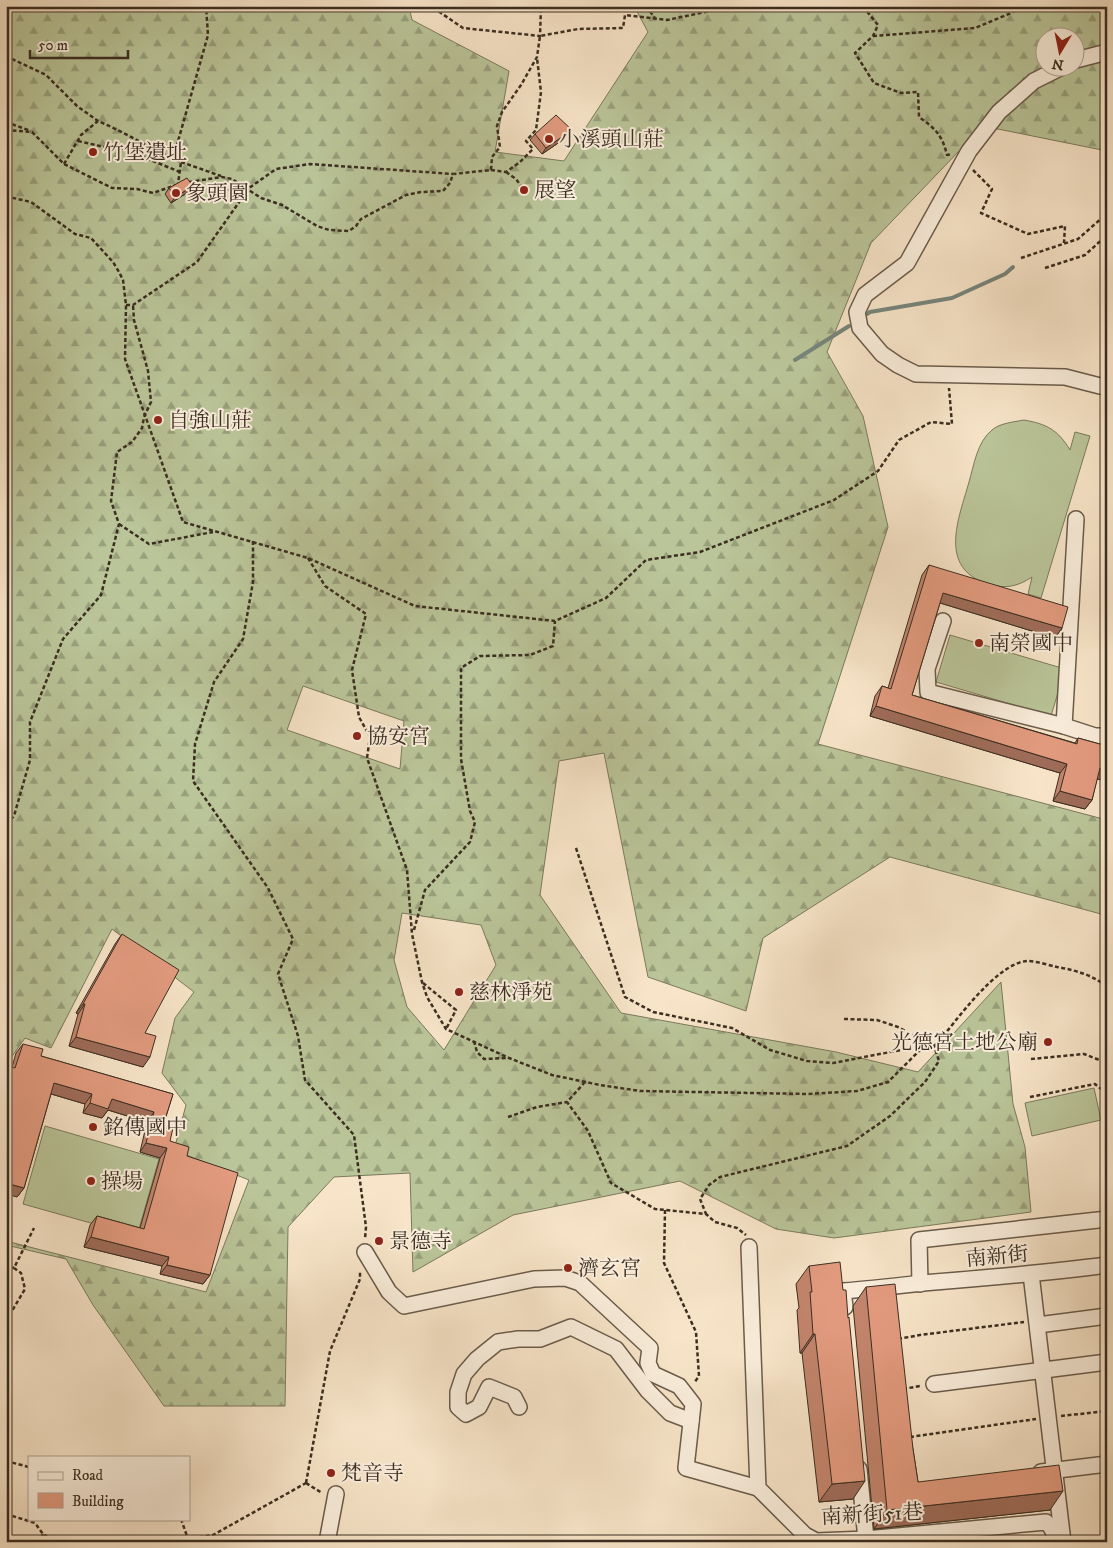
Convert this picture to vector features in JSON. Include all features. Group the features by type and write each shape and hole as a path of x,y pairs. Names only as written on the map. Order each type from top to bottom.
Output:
{"lane":[{"path":"1086,57 1107,52"},
{"path":"1041,78 1034,82 999,112 969,151 907,262 866,294 857,312 860,328 882,354 916,374 1065,377 1100,386 1107,385"},
{"path":"1064,726 1076,519"},
{"path":"943,621 927,669 928,692 1064,726 1095,736 1107,736"},
{"path":"920,1284 919,1240 1107,1219"},
{"path":"365,1248 389,1292 404,1306 534,1279 565,1278 580,1283 650,1348 648,1363 653,1374 679,1386 693,1404 686,1468 758,1488 749,1247"},
{"name":"南新街","path":"845,1322 843,1291 891,1292 920,1284 1107,1265"},
{"path":"1031,1274 1063,1542"},
{"path":"1038,1325 1107,1316"},
{"path":"518,1407 514,1397 489,1387 479,1407 466,1414 458,1407 458,1392 464,1374 477,1359 498,1342 518,1339 540,1339 571,1327 616,1349 648,1391 670,1413 691,1421"},
{"path":"934,1384 1107,1362"},
{"path":"857,1450 866,1539"},
{"path":"1027,1474 1107,1464"},
{"name":"南新街51巷","path":"758,1488 805,1534 816,1541 866,1539 1046,1522 1055,1534 1056,1542"},
{"path":"327,1542 336,1494"}],"path":[{"path":"173,159 208,35 206,6"},
{"path":"427,6 435,8 464,28 540,36 578,29 623,28 626,15 667,20 734,6"},
{"path":"506,172 533,149 526,142 536,130 541,92 537,56 541,6"},
{"path":"646,6 655,18"},
{"path":"864,6 878,25 873,36 855,53 874,83 901,93 918,92 919,117 935,129 943,140 947,155 969,151"},
{"path":"873,36 975,28 1011,13 1022,6"},
{"path":"6,56 46,75 77,106 98,121 122,131 148,147 173,159 232,179 249,188 261,198 282,205 318,226 329,230 349,231 361,219 406,195 443,191 450,183 453,174"},
{"path":"491,170 492,157 500,147 497,126 502,112 521,85 537,56"},
{"path":"64,164 81,135 98,121"},
{"path":"6,122 21,126 32,132 64,164 112,188 137,189 153,193 178,184 222,177"},
{"path":"20,131 21,126"},
{"path":"6,130 32,132"},
{"path":"78,141 113,149 121,148 180,172"},
{"path":"178,184 181,162"},
{"path":"126,305 133,305 198,262 249,188 276,169 310,164 453,174 491,170 506,172 524,190"},
{"path":"960,169 966,164 992,190 981,213 1028,234 1065,226 1064,244"},
{"path":"212,202 238,183"},
{"path":"6,198 31,202 75,234 91,238 113,262 119,272 123,280 126,305 125,359 144,417 183,522 308,558 415,606 555,621 606,598 646,560 700,552 834,500 878,471 899,440 931,422 952,424 948,374"},
{"path":"1021,258 1078,239 1103,217 1107,216"},
{"path":"1044,268 1085,255 1107,235"},
{"path":"6,824 14,816 30,760 30,722 63,639 101,595 119,524 111,501 116,452 132,442 142,428 144,417 151,402 148,372 134,320 133,305"},
{"path":"119,524 149,544 215,532"},
{"path":"253,542 253,582 243,640 214,682 195,744 193,781 268,888 293,939 278,974 298,1036 305,1080 354,1135 366,1226 365,1248"},
{"path":"308,558 325,586 366,614 352,670 359,717 370,737 367,758 407,870 412,934 422,982 427,997 446,1029 509,1058 552,1075 640,1091 808,1094 857,1091 888,1082 927,1043"},
{"path":"412,934 424,890 470,842 475,822 470,811 461,759 461,668 480,656 530,655 553,646 555,621"},
{"path":"576,848 625,997 653,1012 732,1028 770,1050 807,1061 832,1063 906,1049 922,1048"},
{"path":"935,1046 986,987 1010,967 1027,961 1078,971 1107,987"},
{"path":"1104,984 1107,978"},
{"path":"422,982 456,1010 446,1029"},
{"path":"749,1247 745,1234 737,1228 716,1222 706,1214 700,1199 709,1185 720,1177 847,1146 890,1116 926,1082 940,1062 933,1043 927,1043 898,1027 877,1020 844,1019"},
{"path":"473,1040 477,1052 484,1059 497,1060 509,1058"},
{"path":"1031,1058 1084,1054 1107,1063"},
{"path":"508,1117 537,1107 567,1102 585,1082"},
{"path":"1030,1097 1095,1084 1107,1094"},
{"path":"567,1102 588,1131 611,1183 655,1209 706,1214"},
{"path":"665,1210 664,1263 696,1332 699,1376 686,1394"},
{"path":"14,1268 34,1228"},
{"path":"6,1265 20,1273 25,1289 6,1321"},
{"path":"181,1520 188,1539 214,1535 306,1483 330,1351 360,1279 361,1270"},
{"path":"896,1340 920,1335 1027,1322 1038,1325"},
{"path":"901,1389 934,1384"},
{"path":"907,1437 1049,1417 1107,1411"},
{"path":"6,1461 28,1467"},
{"path":"6,1514 35,1523 43,1534 58,1542"},
{"path":"39,1542 43,1534"}],"green space":[{"path":"6,6 409,6 412,20 509,71 495,152 564,161 648,32 634,6 1107,6 1107,151 983,126 871,243 827,352 863,416 888,527 818,744 1107,820 1107,923 1101,914 890,857 763,938 746,1011 648,977 604,753 559,761 540,895 621,1013 836,1052 918,1072 1001,982 1013,1104 1025,1147 1031,1212 834,1238 776,1229 680,1181 513,1215 413,1272 410,1173 334,1177 288,1227 285,1406 164,1406 93,1305 66,1259 6,1245 6,1241 206,1292 249,1180 174,1150 186,1105 162,1073 175,1018 194,992 112,929 51,1048 25,1038 6,1065","holes":["303,686 404,721 400,769 287,730","402,913 481,925 496,965 444,1050 407,1007 394,960"]},
{"path":"1024,420 1051,429 1061,437 1070,450 1075,432 1090,436 1041,598 1028,594 1032,577 1016,585 1005,587 988,584 972,576 962,566 957,554 957,526 979,447 992,430 1007,423"},
{"path":"950,635 1065,669 1051,716 936,682"},
{"path":"1094,1088 1101,1120 1032,1136 1025,1103"},
{"name":"操場","path":"45,1126 159,1159 137,1236 23,1204"}],"building":[{"name":"小溪頭山莊","path":"556,115 572,130 546,148 535,134"},
{"path":"187,178 193,186 175,197 169,188"},
{"path":"929,565 1068,607 1062,628 943,593 912,695 1077,744 1078,738 1107,746 1107,770 1100,768 1092,800 1060,791 1067,764 876,706 882,686 891,689"},
{"path":"122,934 179,970 145,1033 156,1036 150,1057 76,1037 85,1004 83,1004"},
{"path":"23,1044 43,1049 41,1056 173,1094 163,1126 173,1128 170,1141 189,1147 187,1156 238,1173 210,1275 167,1265 169,1257 91,1237 97,1216 144,1229 167,1148 146,1143 154,1112 112,1099 108,1109 90,1103 92,1094 54,1083 24,1188 6,1183 6,1066 15,1068"},
{"path":"840,1262 843,1290 846,1290 865,1481 832,1484 815,1334 813,1334 809,1266"},
{"path":"895,1284 918,1482 1059,1465 1063,1491 887,1510 866,1287"}],"waterway":[{"path":"867,314 952,298 1005,274 1013,267"},
{"path":"795,360 849,326"}],"place":[{"name":"小溪頭山莊","path":"549,139"},
{"name":"竹堡遺址","path":"93,152"},
{"name":"展望","path":"524,190"},
{"name":"象頭園","path":"176,193"},
{"name":"自強山莊","path":"158,420"},
{"name":"南榮國中","path":"979,643"},
{"name":"協安宮","path":"357,736"},
{"name":"慈林淨苑","path":"459,992"},
{"name":"光德宮土地公廟","path":"1048,1042"},
{"name":"銘傳國中","path":"93,1127"},
{"name":"操場","path":"91,1181"},
{"name":"景德寺","path":"379,1241"},
{"name":"濟玄宮","path":"568,1268"},
{"name":"梵音寺","path":"331,1473"}]}
